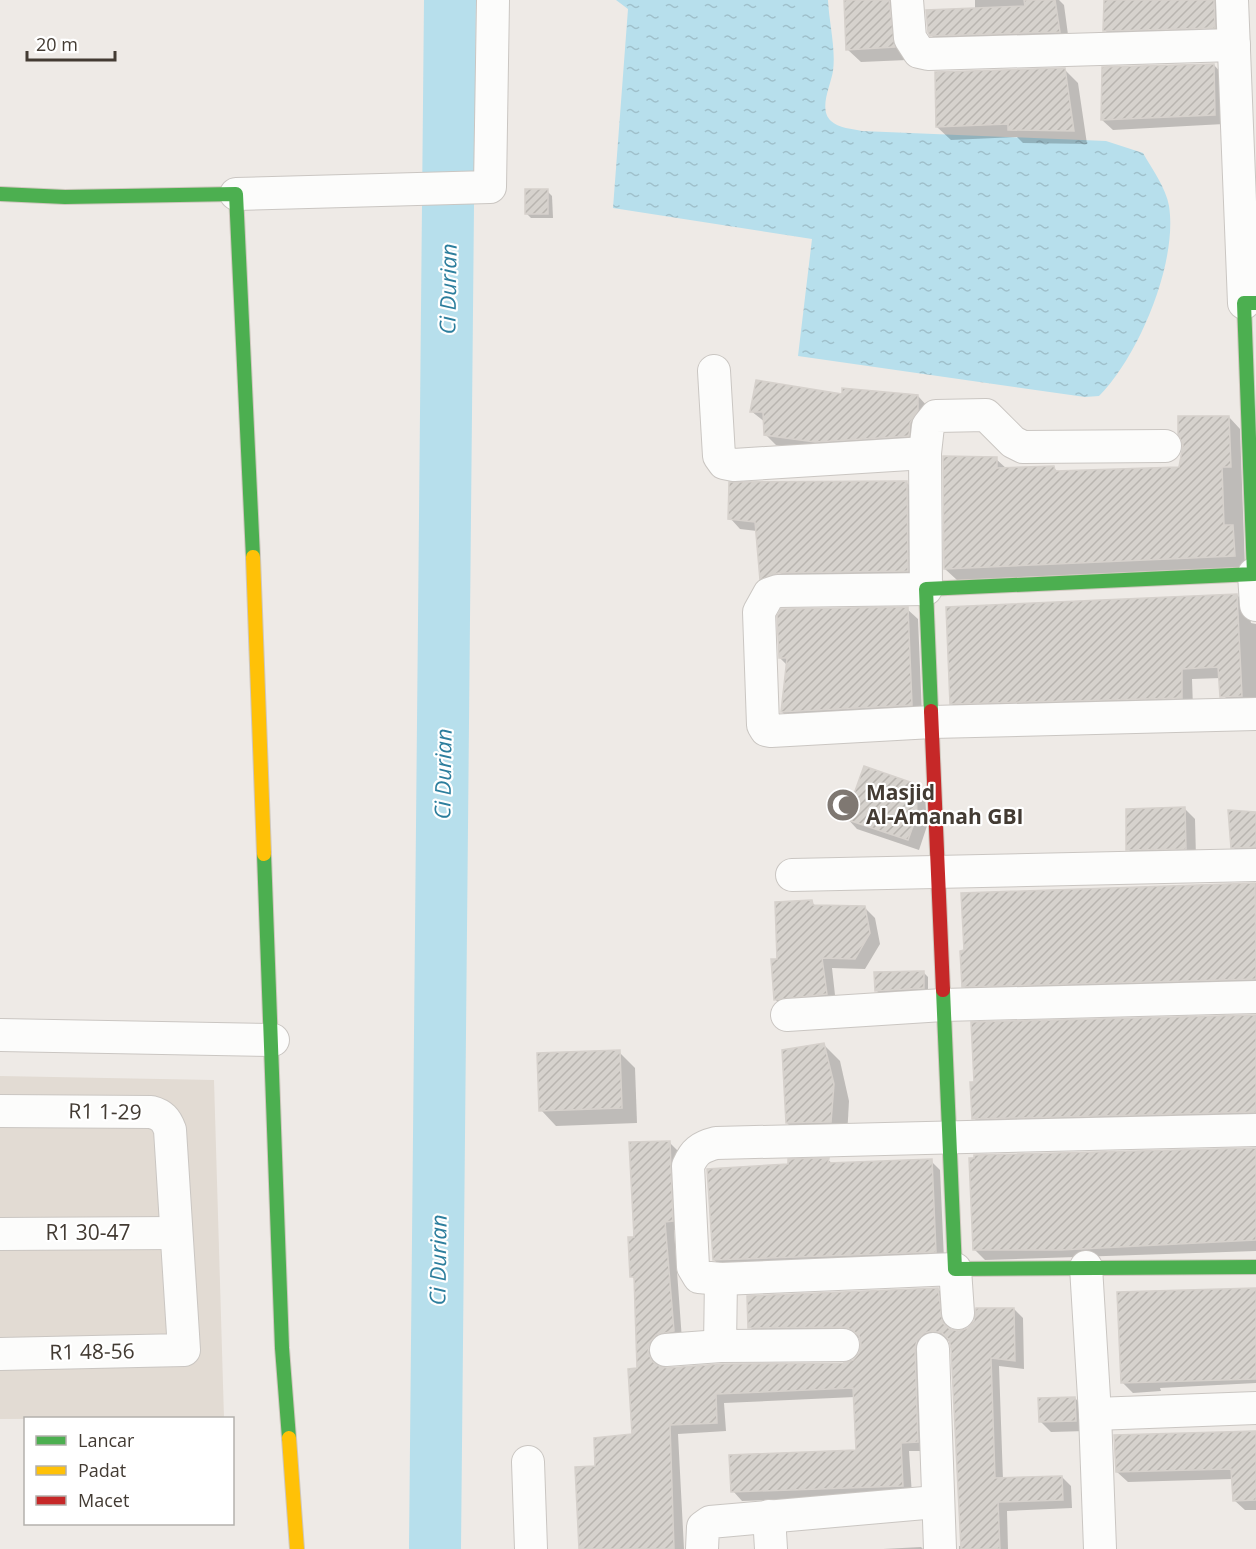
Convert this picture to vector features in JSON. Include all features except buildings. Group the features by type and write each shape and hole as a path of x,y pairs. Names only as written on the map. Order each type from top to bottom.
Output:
{"street":[{"path":"0,194 65,197 490,187 493,0"},
{"path":"907,0 910,38 919,52 927,54 1234,45"},
{"path":"1232,0 1250,303 1255,590 778,591 769,594 759,612 763,725 766,730 932,722 1256,714"},
{"path":"237,194 273,1040 282,1348 297,1549"},
{"path":"714,371 719,456 724,464 926,453"},
{"path":"958,1313 948,1138 926,589 928,426 936,416 941,414 986,414 1013,442 1023,447 1165,446"},
{"path":"792,875 1256,866"},
{"path":"788,1015 943,1005 1256,998"},
{"path":"0,1035 273,1040"},
{"name":"R1 1-29","path":"0,1111 151,1112 160,1114 170,1130 176,1233"},
{"path":"1256,1130 716,1143 703,1146 693,1153 688,1166 693,1267 699,1277 721,1279 954,1269 1256,1268"},
{"name":"R1 30-47","path":"0,1234 176,1233"},
{"name":"R1 48-56","path":"0,1354 184,1350 176,1233"},
{"path":"1086,1267 1100,1549"},
{"path":"720,1346 721,1279"},
{"path":"666,1350 720,1346 843,1345"},
{"path":"933,1349 936,1502 940,1549"},
{"path":"1095,1414 1256,1408"},
{"path":"528,1462 531,1549"},
{"path":"702,1549 703,1527 707,1523 936,1502"},
{"path":"769,1516 771,1549"}],"shaded area":[{"path":"0,1076 214,1080 224,1417 0,1419"}],"water":[{"path":"616,0 828,0 834,63 825,104 827,116 838,125 862,131 1106,141 1143,153 1165,192 1169,206 1170,229 1167,254 1161,281 1141,334 1114,379 1099,396 1085,397 798,356 812,239 613,208 628,9"}],"waterway":[{"name":"Ci Durian","path":"435,1549 450,0"}],"traffic: fast":[{"path":"0,194 65,197 236,194 253,557"},
{"path":"931,711 926,589 1254,574 1244,303 1256,303"},
{"path":"264,854 282,1348 289,1438"},
{"path":"943,990 955,1269 1256,1267"}],"traffic: slow":[{"path":"253,557 264,854"},
{"path":"289,1438 297,1549"}],"traffic: jam":[{"path":"931,711 943,990"}],"place":[{"name":"Masjid Al-Amanah GBI","path":"843,805"}]}
